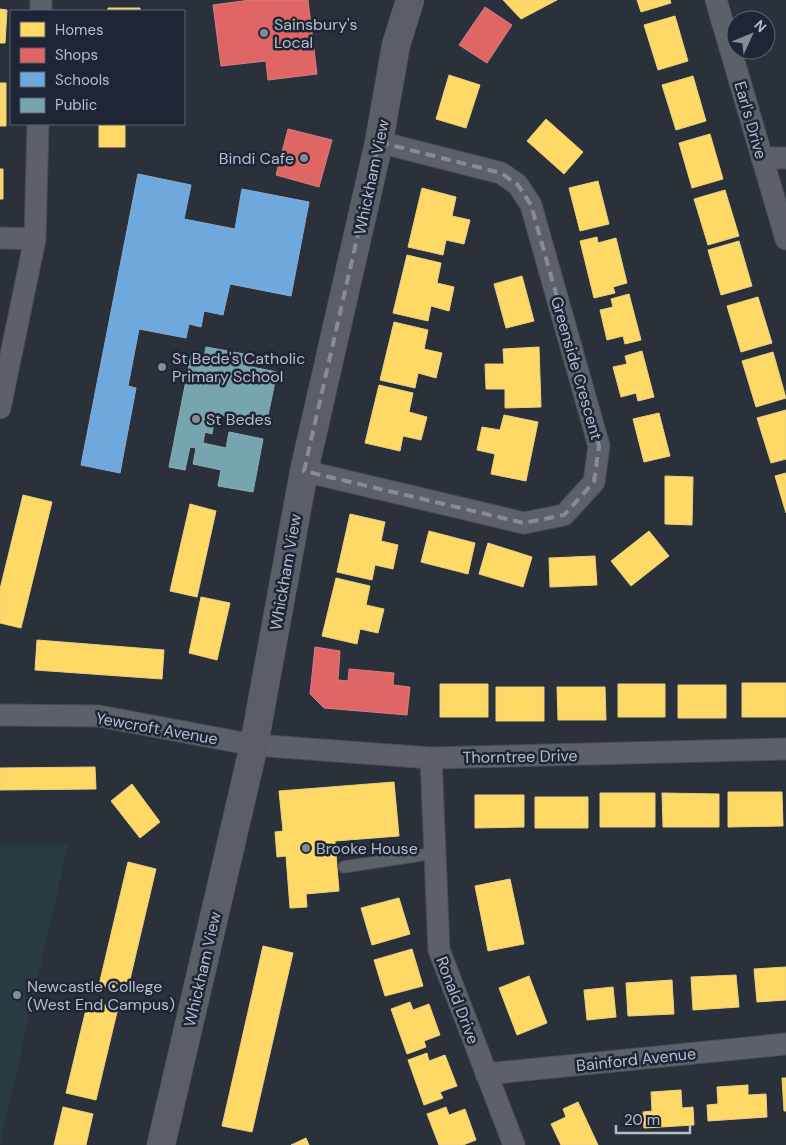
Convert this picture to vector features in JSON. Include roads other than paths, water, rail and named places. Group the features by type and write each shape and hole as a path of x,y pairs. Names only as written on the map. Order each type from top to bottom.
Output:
{"main road":[{"name":"Whickham View","path":"161,1145 254,745 304,470 379,142 396,46 410,0"}],"street":[{"name":"Earl's Drive","path":"716,0 786,239"},
{"path":"0,408 35,239 38,125"},
{"name":"Greenside Crescent","path":"304,470 524,523 564,516 594,482 599,446 531,205 518,185 501,172 379,142"},
{"path":"762,158 786,158"},
{"path":"0,238 35,239"},
{"name":"Yewcroft Avenue","path":"0,716 99,716 254,745"},
{"name":"Thorntree Drive","path":"254,745 432,758 786,750"},
{"name":"Ronald Drive","path":"432,758 439,950 514,1145"},
{"name":"Bainford Avenue","path":"486,1074 786,1044"}],"lane":[{"path":"344,867 436,853"}],"place":[{"name":"Sainsbury's Local","path":"264,33"},
{"name":"Bindi Cafe","path":"304,158"},
{"name":"St Bede's Catholic Primary School","path":"162,367"},
{"name":"St Bedes","path":"196,419"},
{"name":"Brooke House","path":"306,848"},
{"name":"Newcastle College (West End Campus)","path":"17,995"}]}
